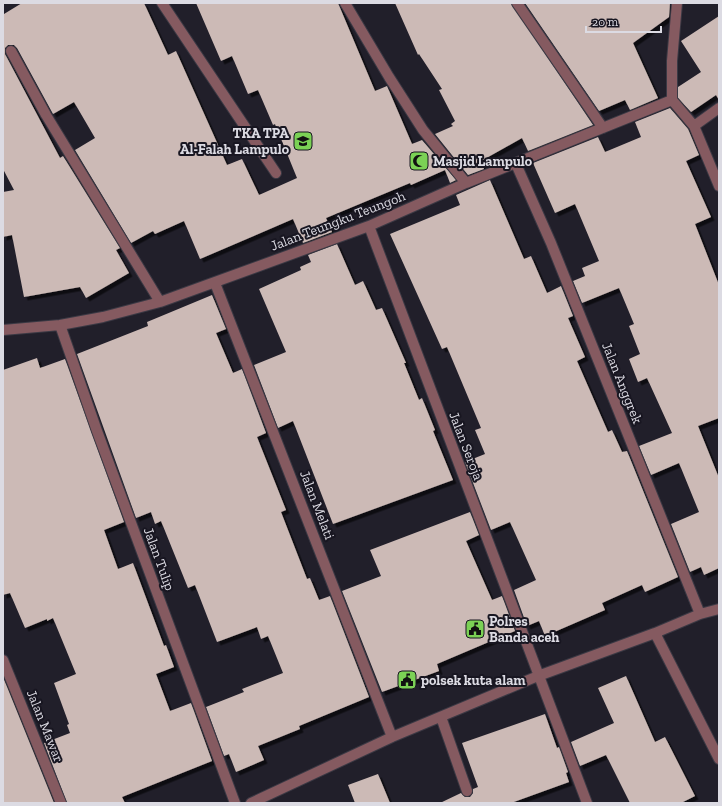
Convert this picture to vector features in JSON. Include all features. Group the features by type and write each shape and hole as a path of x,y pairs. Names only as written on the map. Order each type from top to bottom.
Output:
{"street":[{"path":"162,3 276,173"},
{"path":"345,3 388,77 423,130 466,184"},
{"path":"517,3 603,128"},
{"path":"677,3 672,61 672,100 694,126 719,186"},
{"path":"11,51 46,115 160,302"},
{"name":"Jalan Teungku Teungoh","path":"3,330 60,325 103,317 160,302 369,226 466,184 672,100"},
{"path":"694,126 719,108"},
{"name":"Jalan Anggrek","path":"516,164 554,251 700,614"},
{"name":"Jalan Seroja","path":"369,226 586,803"},
{"name":"Jalan Melati","path":"215,283 392,737"},
{"name":"Jalan Tulip","path":"60,325 97,431 235,803"},
{"path":"251,803 392,737 538,676 655,633 700,614 719,609"},
{"path":"655,633 719,759"},
{"name":"Jalan Mawar","path":"4,663 62,803"},
{"path":"441,717 467,791"}],"building":[{"path":"22,3 144,3 168,55 176,51 227,165 242,159 259,195 297,178 275,124 273,125 258,90 248,94 232,56 221,61 196,3 338,3 375,91 387,86 412,144 422,140 456,180 450,183 445,170 411,185 410,183 326,218 332,232 303,243 293,219 200,259 184,221 155,234 153,231 131,243 75,150 95,138 74,102 53,114 17,48 14,45 8,45 5,48 5,54 60,158 63,156 120,248 116,250 129,273 86,298 80,287 24,297 12,235 3,237 3,192 14,190 3,169 3,18 4,14"},
{"path":"395,3 511,3 593,125 528,151 522,138 481,161 484,169 468,175 435,134 453,126 451,124 455,121 439,90 442,89 419,54 418,55"},
{"path":"525,3 670,3 669,17 633,43 658,98 630,110 625,100 599,111"},
{"path":"719,16 719,100 716,95 691,112 678,98 678,87 701,72 681,41"},
{"path":"670,108 688,129 699,155 686,161 711,217 695,224 719,285 719,418 698,426 719,478 719,568 704,575 701,567 690,572 671,524 699,512 679,463 651,475 639,446 672,433 647,378 638,382 629,359 640,354 629,326 634,324 619,288 582,303 573,281 585,276 582,268 599,261 575,204 555,213 533,163 598,137 605,152 641,137 635,122"},
{"path":"490,180 524,259 531,256 547,293 561,286 573,316 568,318 585,357 577,361 608,432 612,430 622,452 627,451 678,577 645,592 642,585 602,603 605,610 545,636 539,621 527,626 514,590 536,580 510,522 491,530 465,462 485,454 475,430 481,428 447,347 442,349 390,234 460,205 456,195"},
{"path":"337,244 355,285 363,281 376,310 382,308 406,363 404,363 419,400 422,398 435,430 433,431 453,480 333,524 293,421 278,428 254,365 286,352 259,289 301,270 300,267 311,262 308,255"},
{"path":"212,295 226,329 216,333 233,373 242,369 266,433 257,437 286,510 281,512 307,579 310,578 319,600 330,596 369,697 299,726 300,729 258,746 264,760 236,772 229,754 224,756 206,707 244,692 242,689 283,673 268,636 261,639 257,627 217,642 195,585 188,588 161,521 155,524 151,512 136,518 77,354 148,326 147,322"},
{"path":"37,358 40,368 65,359 124,522 104,530 118,569 133,563 164,646 166,645 174,667 156,674 170,711 191,703 212,761 122,797 125,803 67,803 44,743 70,733 67,725 69,724 54,683 76,674 53,618 25,628 10,593 3,595 3,370"},
{"path":"470,512 479,535 466,541 492,600 502,596 515,631 437,664 439,671 382,692 342,591 381,576 370,550"},
{"path":"626,676 655,742 665,737 695,796 681,803 630,803 606,755 580,766 571,742 614,723 598,688"},
{"path":"3,677 54,803 3,803"},
{"path":"545,714 557,748 559,747 568,772 566,773 569,782 511,803 440,803 461,793 465,797 470,797 473,793 473,789 478,787 462,743"},
{"path":"378,774 390,803 355,803 348,785"}],"place":[{"name":"TKA TPA Al-Falah Lampulo","path":"303,141"},
{"name":"Masjid Lampulo","path":"419,161"},
{"name":"Polres Banda aceh","path":"475,629"},
{"name":"polsek kuta alam","path":"407,680"}]}
